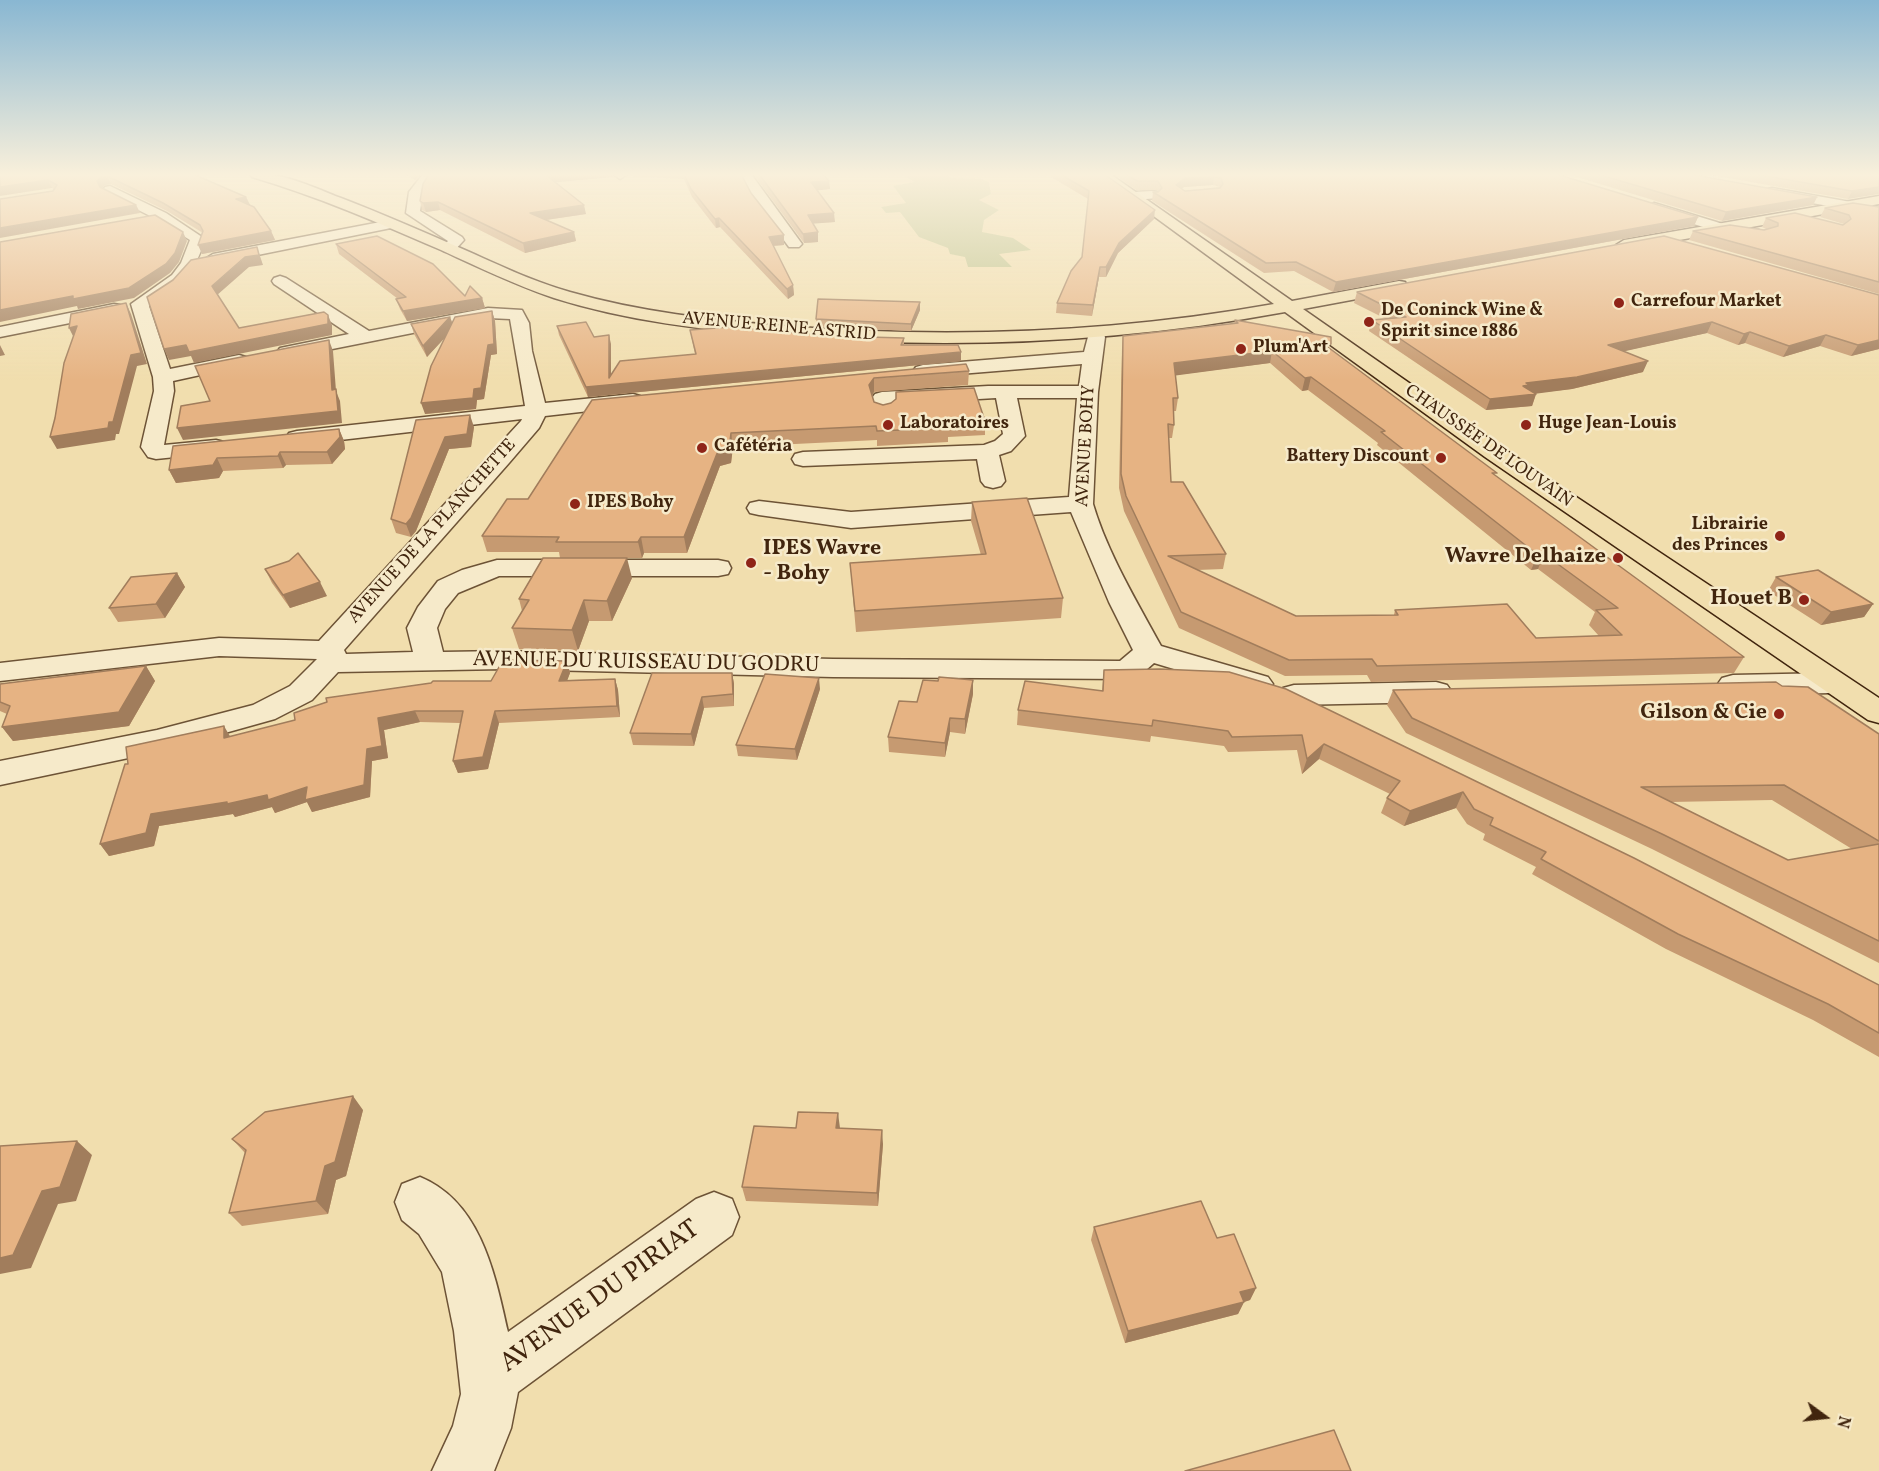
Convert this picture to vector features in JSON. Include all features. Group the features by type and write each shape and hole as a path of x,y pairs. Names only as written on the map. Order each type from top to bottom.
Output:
{"main road":[{"name":"AVENUE REINE ASTRID","path":"436,243 562,295 617,308 717,325 820,335 915,338 1028,337 1094,345 1173,325 1290,307 1414,284"},
{"name":"CHAUSSÉE DE LOUVAIN","path":"1205,243 1290,307 1493,452 1879,713"},
{"path":"1608,248 1640,243"}],"street":[{"path":"0,332 140,304 176,282 190,264 197,243"},
{"path":"190,264 297,243"},
{"path":"449,248 454,243"},
{"path":"1673,243 1696,250"},
{"path":"280,281 366,336"},
{"path":"140,304 163,377 164,391 152,447 156,452 167,452 240,444"},
{"path":"163,377 488,313 516,314 522,322 522,348 534,388 536,412"},
{"path":"902,373 1094,345"},
{"name":"AVENUE BOHY","path":"1094,345 1088,392 1081,504 1085,519 1123,602 1149,652"},
{"path":"884,411 882,398 988,392 1006,394 1018,391 1088,392"},
{"path":"803,459 987,452 1003,446 1014,436 1006,394"},
{"path":"274,441 656,397"},
{"name":"AVENUE DE LA PLANCHETTE","path":"0,773 158,741 264,712 302,693 329,656 531,423 536,412"},
{"path":"987,452 993,481"},
{"path":"759,508 851,519 1081,504"},
{"path":"430,660 422,628 432,607 448,587 489,570 497,568 717,568"},
{"name":"AVENUE DU RUISSEAU DU GODRU","path":"0,672 219,647 329,656 430,660 833,668 1127,670 1149,652"},
{"path":"1149,652 1294,695 1358,726"},
{"path":"1699,686 1831,682"},
{"path":"1294,695 1461,691"},
{"path":"420,1202 437,1216 466,1264 482,1331 490,1394 487,1410 472,1452 462,1471"},
{"name":"AVENUE DU PIRIAT","path":"488,1380 714,1217"}],"green space":[{"path":"934,243 1020,243 1031,250 999,254 1012,267 968,267 965,257 950,254 948,248"}],"building":[{"path":"0,243 179,243 175,253 166,264 129,288 0,310"},
{"path":"390,243 433,264 465,296 470,286 482,298 403,311 396,299 406,297 336,244"},
{"path":"743,243 772,243 793,285 787,289"},
{"path":"1084,243 1119,243 1106,267 1100,267 1093,305 1057,303 1071,271 1082,257"},
{"path":"1234,243 1555,243 1336,282 1296,262 1266,263"},
{"path":"1628,243 1688,243 1879,295 1879,340 1858,345 1826,335 1789,346 1750,332 1744,334 1712,322 1608,345 1648,361 1577,377 1526,383 1529,385 1523,386 1536,394 1490,399 1372,320 1406,317 1357,292"},
{"path":"1735,243 1879,243 1879,282"},
{"path":"257,247 259,255 245,257 212,286 239,328 324,312 328,315 328,324 189,352 186,345 164,349 147,297 173,280 191,260"},
{"path":"818,299 920,302 911,324 816,319"},
{"path":"126,303 141,353 131,355 113,422 109,422 108,428 50,437 64,363 77,326 69,328 71,314"},
{"path":"492,311 494,344 488,345 481,388 474,389 473,398 421,403 431,366 455,317"},
{"path":"450,317 423,346 411,324"},
{"path":"1235,320 1331,337 1331,344 1325,345 1497,473 1492,473 1744,657 1377,666 1372,659 1289,660 1181,612 1126,496 1121,474 1123,336 1238,323","holes":["1272,351 1305,378 1311,377 1385,431 1381,432 1538,555 1544,554 1618,608 1596,610 1622,635 1536,638 1507,604 1395,610 1398,615 1296,616 1168,556 1226,554 1183,482 1171,482 1168,424 1174,425 1173,398 1178,398 1174,363"]},
{"path":"586,322 594,337 609,335 609,378 620,361 696,354 690,330 730,327 831,336 904,338 901,345 958,345 961,352 586,387 557,326"},
{"path":"329,340 332,390 336,389 338,411 177,428 181,406 210,401 195,366"},
{"path":"966,364 969,371 874,378 869,385 874,402 883,405 891,403 896,399 896,392 974,388 985,421 947,423 948,428 877,431 876,426 731,433 729,449 718,451 684,537 641,537 638,542 556,542 559,537 482,536 507,499 528,499 592,400"},
{"path":"470,415 467,434 445,437 411,518 406,524 391,519 416,420"},
{"path":"339,429 340,437 327,452 280,452 278,456 217,458 213,465 169,470 173,446"},
{"path":"1027,498 1063,598 855,611 850,563 986,554 972,502"},
{"path":"298,553 320,582 283,595 265,569 289,561"},
{"path":"543,558 627,558 607,601 584,600 572,630 512,628 529,600 519,599"},
{"path":"1818,570 1873,604 1831,612 1776,577"},
{"path":"177,573 156,604 109,608 131,577"},
{"path":"503,660 567,661 559,681 615,679 617,706 495,711 483,757 453,761 463,711 415,711 378,718 382,746 367,749 364,785 305,800 307,787 268,800 267,795 227,804 227,802 151,814 146,833 100,844 125,764 128,764 126,747 224,726 224,738 295,720 294,713 327,702 326,698 433,681 491,681"},
{"path":"146,666 119,712 2,727 10,706 0,702 0,684"},
{"path":"1160,669 1229,672 1286,689 1634,858 1879,985 1879,1033 1828,1004 1678,934 1541,859 1546,852 1490,825 1493,818 1474,809 1463,792 1410,811 1387,798 1400,781 1324,744 1307,759 1302,735 1232,737 1228,731 1153,720 1152,726 1018,710 1025,681 1103,691 1104,670"},
{"path":"652,673 732,673 733,694 702,697 691,734 630,733"},
{"path":"765,674 819,678 795,749 736,745"},
{"path":"939,677 973,680 965,719 950,718 945,743 888,737 899,701 917,702 923,680 938,681"},
{"path":"1776,682 1782,686 1808,687 1879,734 1879,841 1784,785 1641,787 1788,860 1879,844 1879,941 1662,834 1412,718 1393,690"},
{"path":"353,1096 335,1162 325,1166 316,1201 229,1213 246,1150 232,1139 265,1112"},
{"path":"798,1112 838,1113 836,1128 882,1130 877,1193 742,1187 754,1126 796,1128"},
{"path":"77,1141 60,1187 42,1191 13,1255 0,1258 0,1146"},
{"path":"1201,1201 1217,1238 1234,1234 1256,1288 1240,1292 1244,1302 1128,1331 1094,1227"},
{"path":"1334,1430 1351,1471 1185,1471"}],"place":[{"name":"Carrefour Market","path":"1619,303"},
{"name":"De Coninck Wine & Spirit since 1886","path":"1369,322"},
{"name":"Plum'Art","path":"1241,349"},
{"name":"Laboratoires","path":"888,425"},
{"name":"Huge Jean-Louis","path":"1526,425"},
{"name":"Cafétéria","path":"702,448"},
{"name":"Battery Discount","path":"1441,458"},
{"name":"IPES Bohy","path":"575,504"},
{"name":"Librairie des Princes","path":"1780,536"},
{"name":"Wavre Delhaize","path":"1618,558"},
{"name":"IPES Wavre - Bohy","path":"751,563"},
{"name":"Houet B","path":"1804,600"},
{"name":"Gilson & Cie","path":"1779,714"}]}
